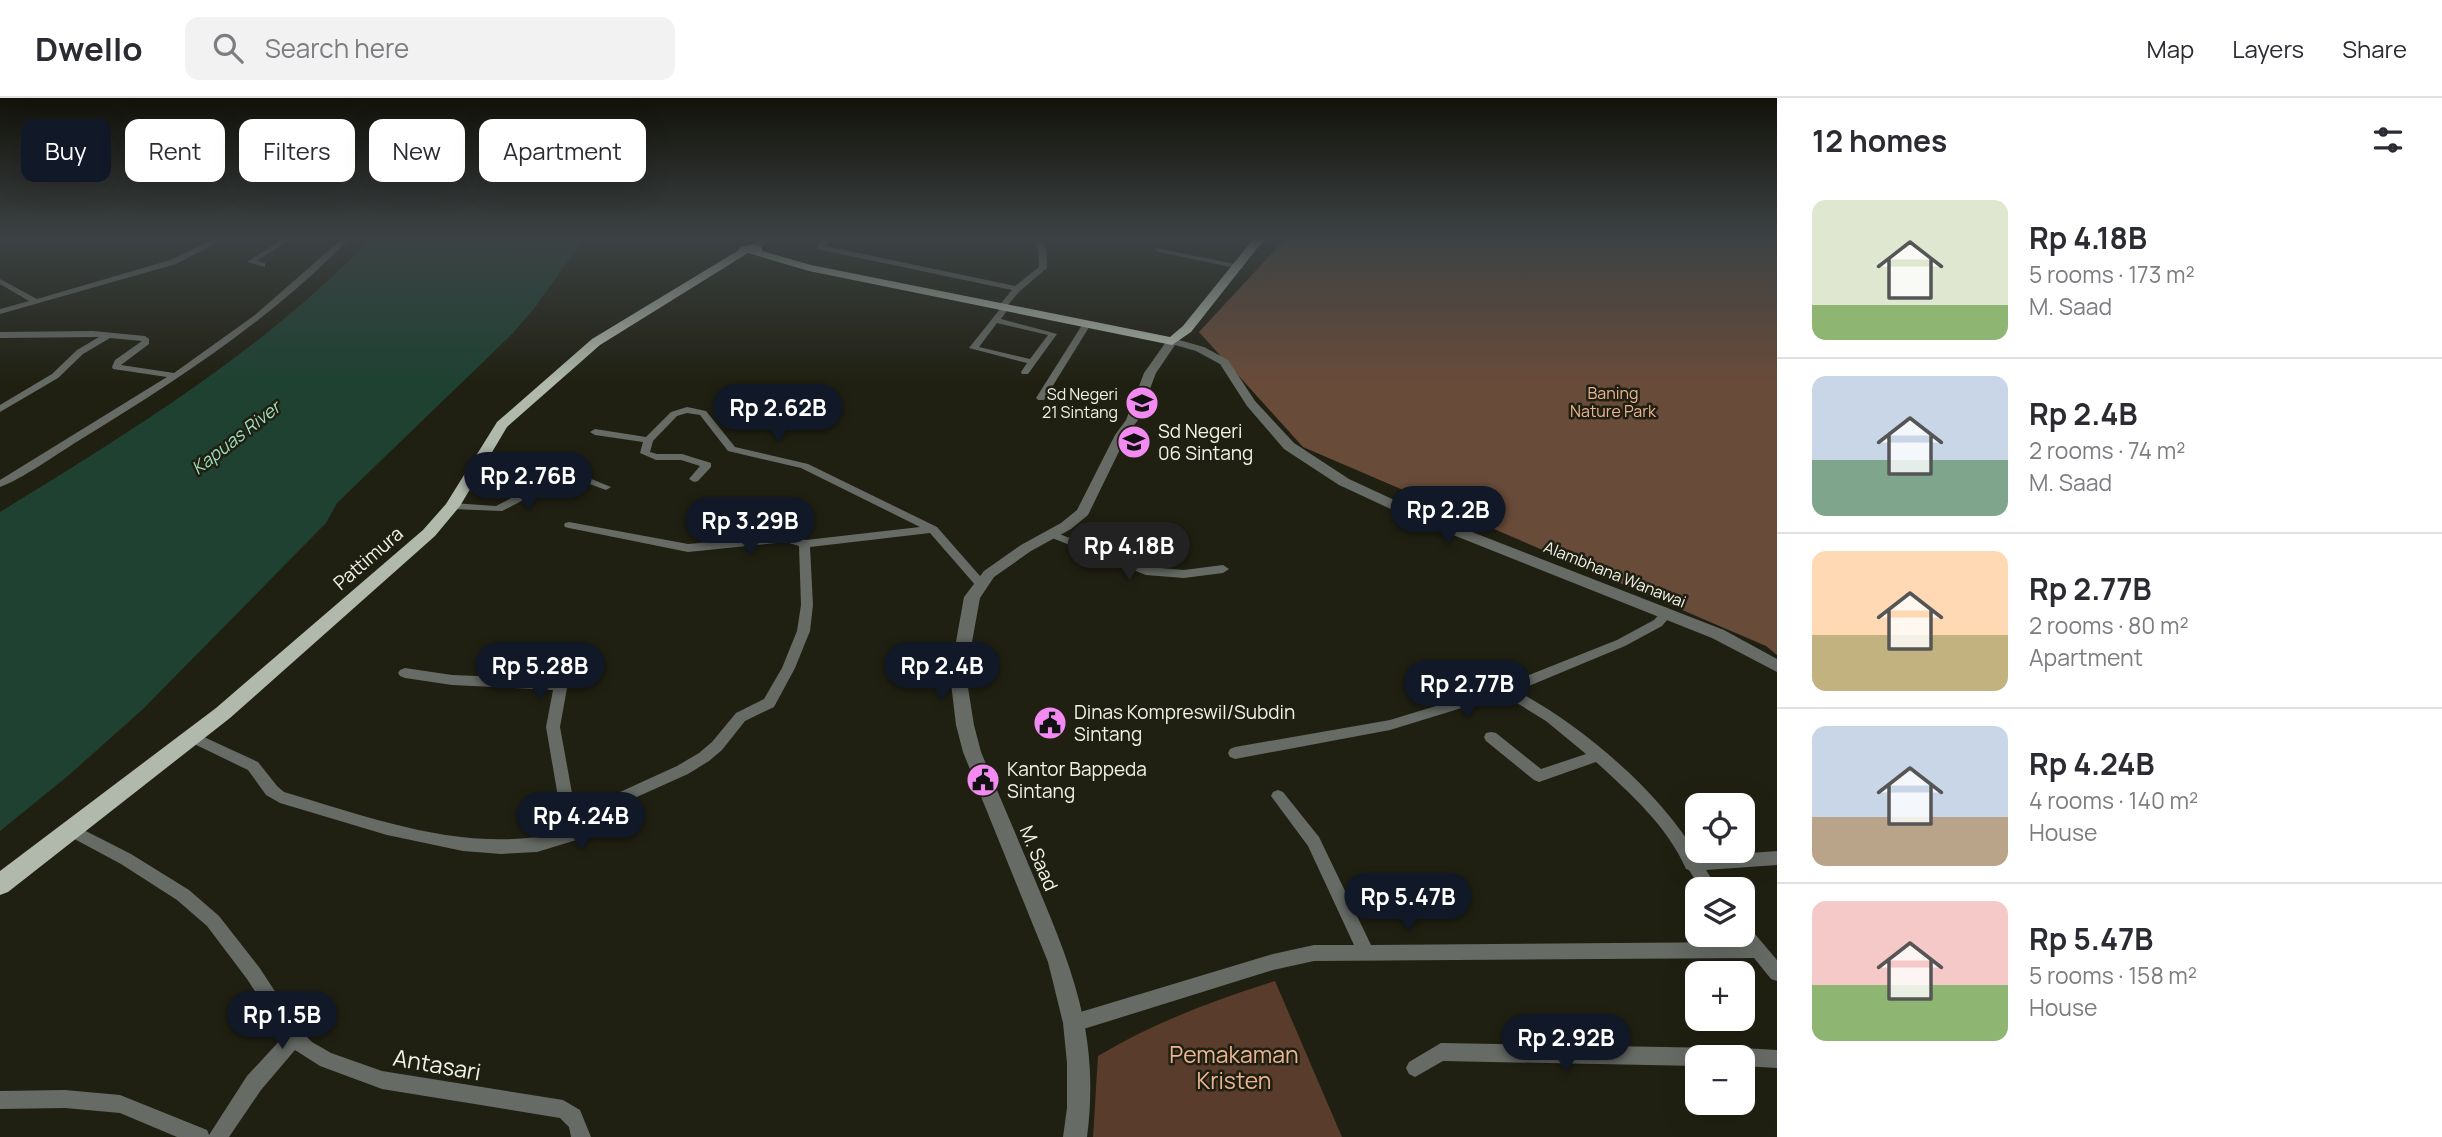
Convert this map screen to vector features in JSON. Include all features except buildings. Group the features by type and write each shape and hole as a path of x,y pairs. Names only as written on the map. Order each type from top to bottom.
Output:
{"main road":[{"name":"Pattimura","path":"0,885 46,846 72,830 193,737 405,555 452,506 502,425 596,342 686,285"},
{"name":"Alambhana Wanawai","path":"896,285 1172,341"},
{"path":"1172,341 1187,329 1220,285"}],"street":[{"path":"8,285 35,301"},
{"path":"0,312 88,285"},
{"path":"0,484 175,376 265,311 294,285"},
{"path":"1001,285 1017,289"},
{"path":"1021,285 974,348 1033,362"},
{"path":"995,320 1053,334 1025,372"},
{"path":"1041,398 1087,324"},
{"path":"1,335 109,335 148,340 118,362 116,367 175,376"},
{"path":"0,409 55,376 80,352 109,335"},
{"name":"M. Saad","path":"1075,1137 1079,1108 1079,1063 1074,1023 1059,962 994,807 965,725 958,675 972,597 989,574 1083,512 1121,435 1132,420 1155,364 1172,341"},
{"name":"Alambhana Wanawai","path":"1172,341 1200,349 1224,362 1251,403 1289,446 1344,482 1413,514 1667,613 1748,648 1777,666"},
{"path":"694,479 707,465 682,457 648,455 645,450 648,440 679,411 703,413 732,449 804,466 933,529 981,584"},
{"path":"595,432 648,440"},
{"path":"452,506 498,509 564,475 573,475 606,487"},
{"path":"569,525 688,548 787,538 805,544 933,529"},
{"path":"1051,534 1146,571 1184,574 1223,569"},
{"path":"193,737 253,766 267,787 280,797 425,837 520,849 572,836 593,824 606,808 622,798 706,756 721,743 738,719 763,709 769,703 796,652 806,620 803,559 805,544"},
{"path":"1235,753 1390,726 1506,690 1621,643 1658,623 1667,613"},
{"path":"405,673 452,680 550,684 560,688 553,727 572,836"},
{"path":"1506,690 1574,737 1661,817 1677,837 1701,877"},
{"path":"1491,737 1539,776 1596,756"},
{"path":"1278,796 1314,842 1366,953"},
{"name":"Antasari","path":"72,830 126,859 183,895 213,921 253,973 295,1037 306,1048 326,1060 382,1080 562,1108 578,1123 581,1137"},
{"path":"1692,864 1777,859"},
{"path":"1755,947 1777,972"},
{"path":"1074,1023 1273,962 1314,953 1757,950"},
{"path":"218,1137 254,1083 295,1037"},
{"path":"1415,1068 1441,1052 1685,1056"},
{"path":"1755,1058 1777,1059"},
{"path":"0,1100 65,1099 120,1104 200,1137"}],"green space":[{"name":"Baning Nature Park","path":"1242,285 1777,285 1777,655 1766,646 1303,447 1199,332"},
{"name":"Pemakaman Kristen","path":"1275,981 1342,1137 1093,1137 1098,1056 1184,1013"}],"water":[{"name":"Kapuas River","path":"322,285 551,285 513,333 337,503 326,523 142,710 69,775 0,831 0,512 147,420 288,316"}],"place":[{"name":"Sd Negeri 21 Sintang","path":"1142,403"},
{"name":"Sd Negeri 06 Sintang","path":"1134,442"},
{"name":"Dinas Kompreswil/Subdin Sintang","path":"1050,723"},
{"name":"Kantor Bappeda Sintang","path":"983,780"}]}
